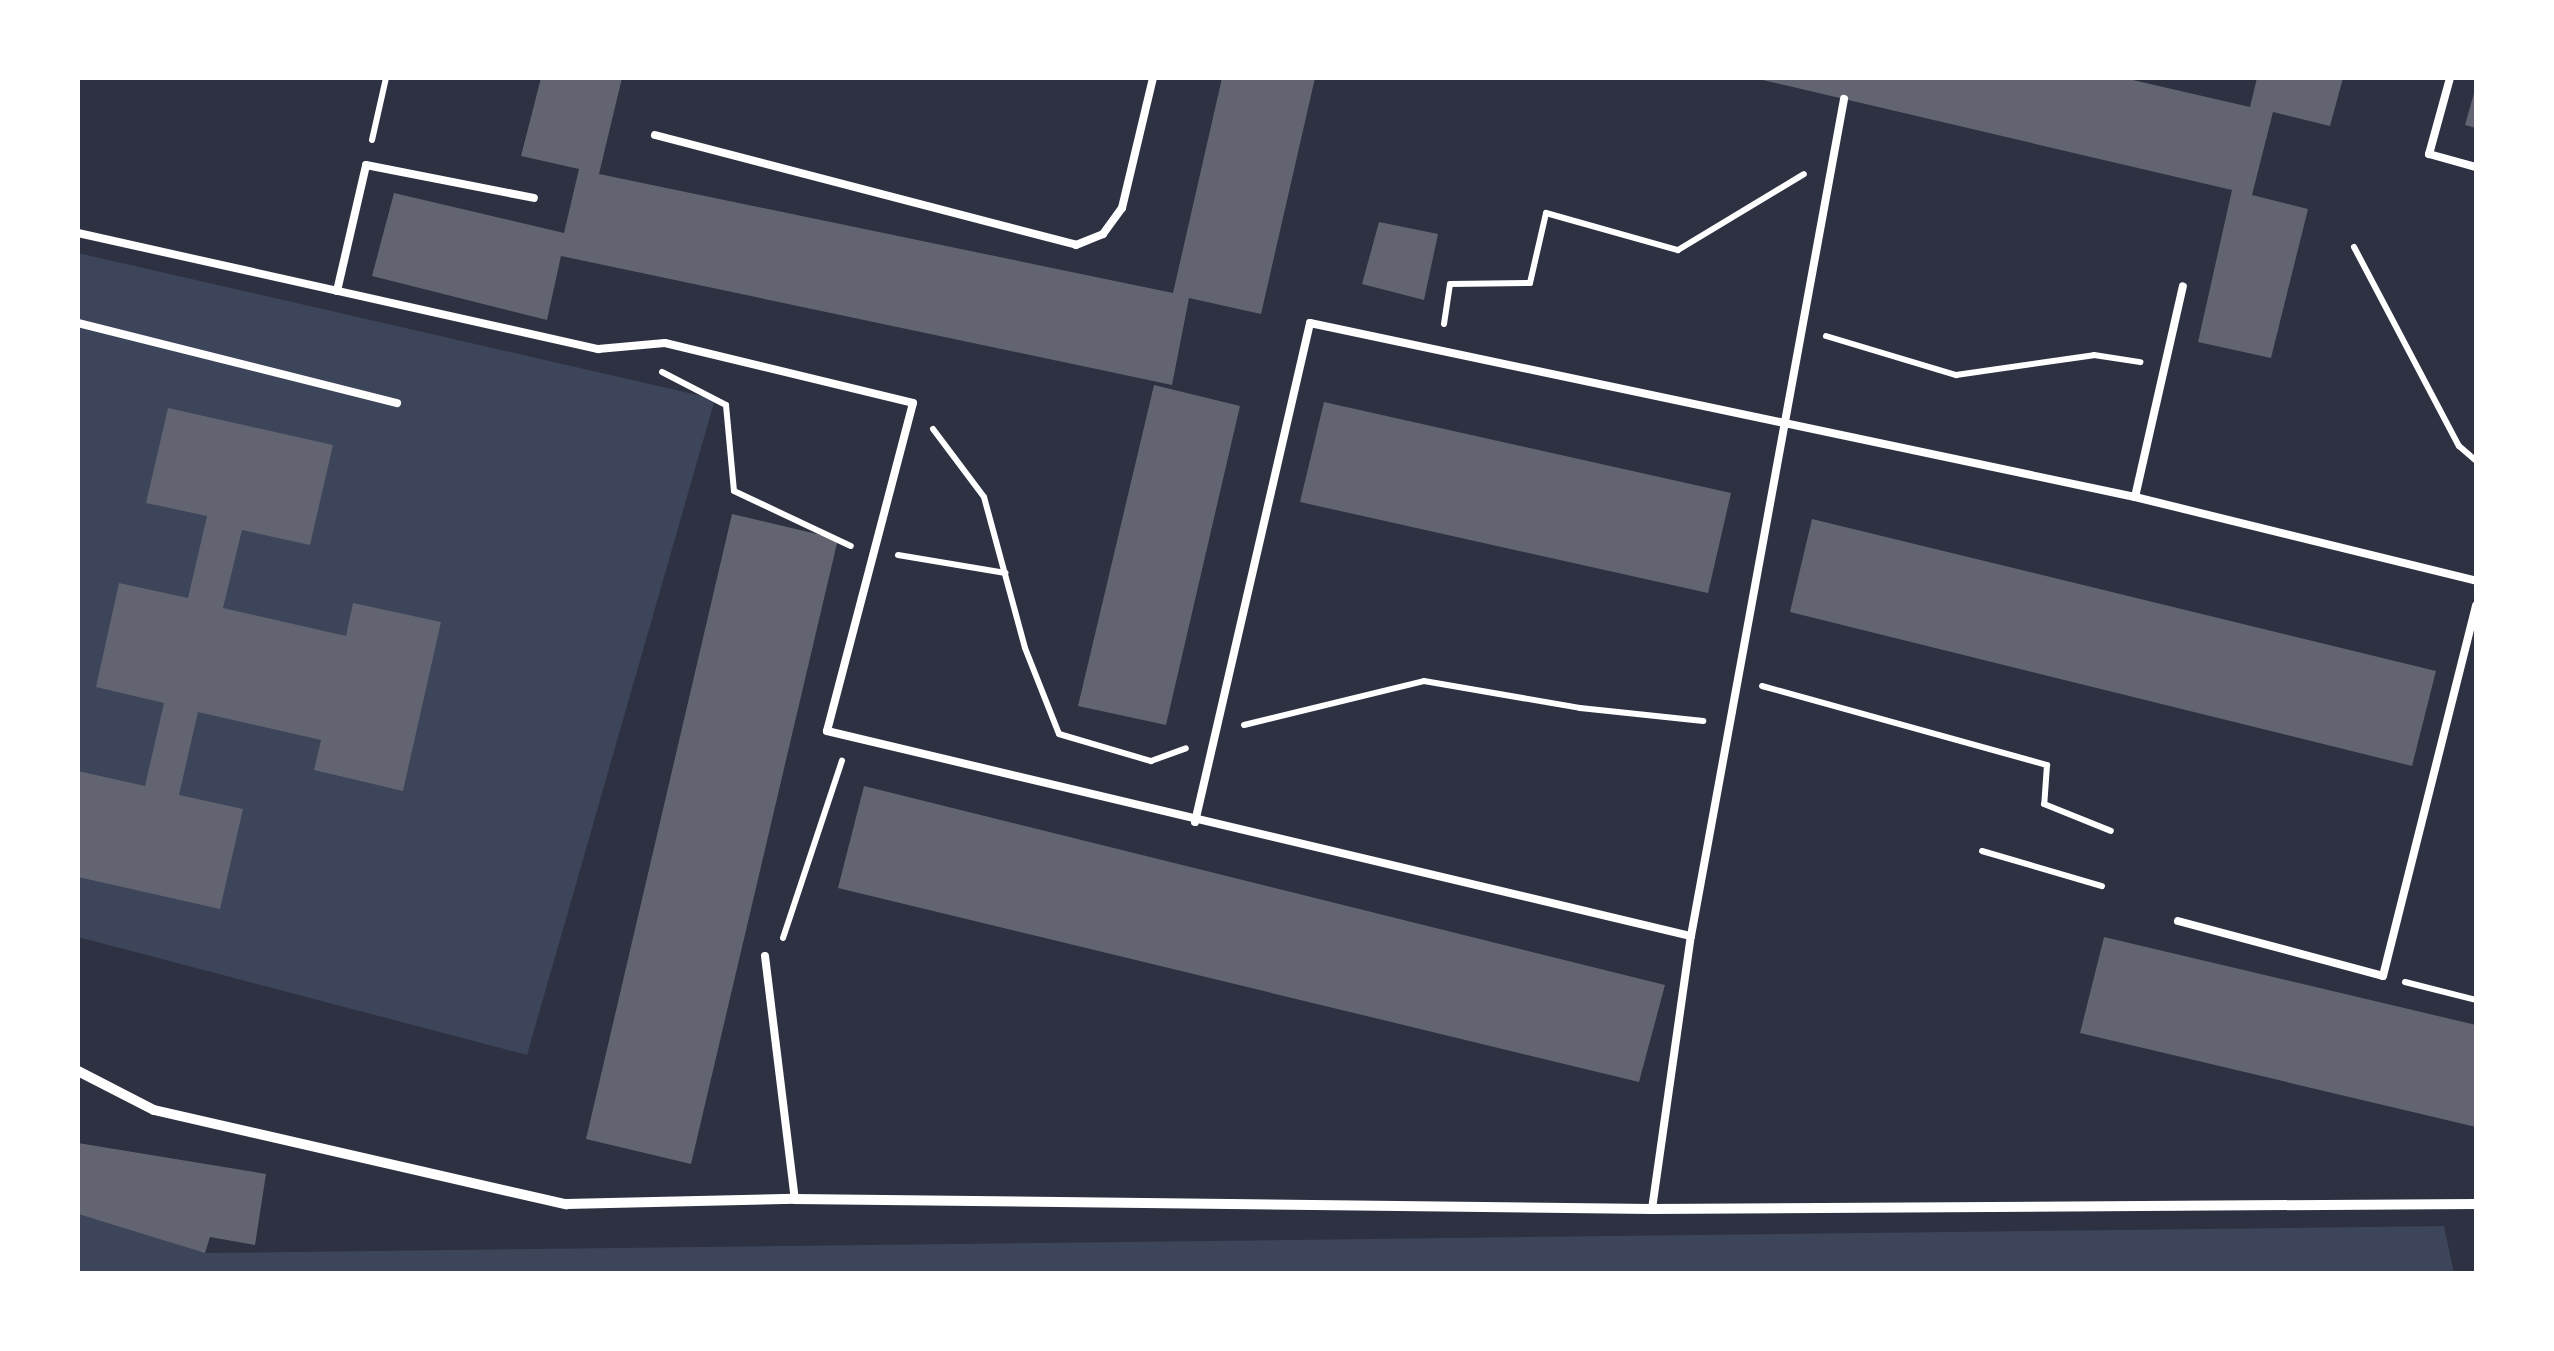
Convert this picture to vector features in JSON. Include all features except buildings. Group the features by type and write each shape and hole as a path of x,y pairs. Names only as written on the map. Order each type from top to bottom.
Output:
{"street":[{"path":"78,1071 154,1110 566,1204 795,1199 1652,1210 2476,1204"}],"lane":[{"path":"656,134 1076,245 1103,234 1122,208 1152,78"},
{"path":"2450,78 2429,154 2476,167"},
{"path":"1652,1210 1691,936 1844,99"},
{"path":"337,291 366,165 534,198"},
{"path":"78,233 613,348 666,344 913,402 827,731 1195,822 1691,936"},
{"path":"2136,497 2183,286"},
{"path":"78,323 397,402"},
{"path":"1195,822 1310,323 2136,497 2476,581"},
{"path":"2178,921 2382,976 2476,605"},
{"path":"765,956 795,1199"}],"path":[{"path":"366,165 386,78"},
{"path":"1441,350 1450,284 1530,282 1546,213 1678,250 1782,182"},
{"path":"2354,247 2460,446 2476,461"},
{"path":"613,348 726,404 734,491 855,548"},
{"path":"1860,349 1956,376 2094,354 2164,366"},
{"path":"913,402 984,497 1059,734 1151,761 1214,736 1424,681 1580,708 1729,723"},
{"path":"893,554 1005,573"},
{"path":"1759,685 2047,765 2044,804 2111,831"},
{"path":"788,934 845,752"},
{"path":"1982,851 2102,886"},
{"path":"2382,976 2476,1000"}],"shaded area":[{"path":"78,253 715,399 527,1055 78,937"},
{"path":"78,1214 206,1253 2444,1226 2454,1273 78,1274"}]}
